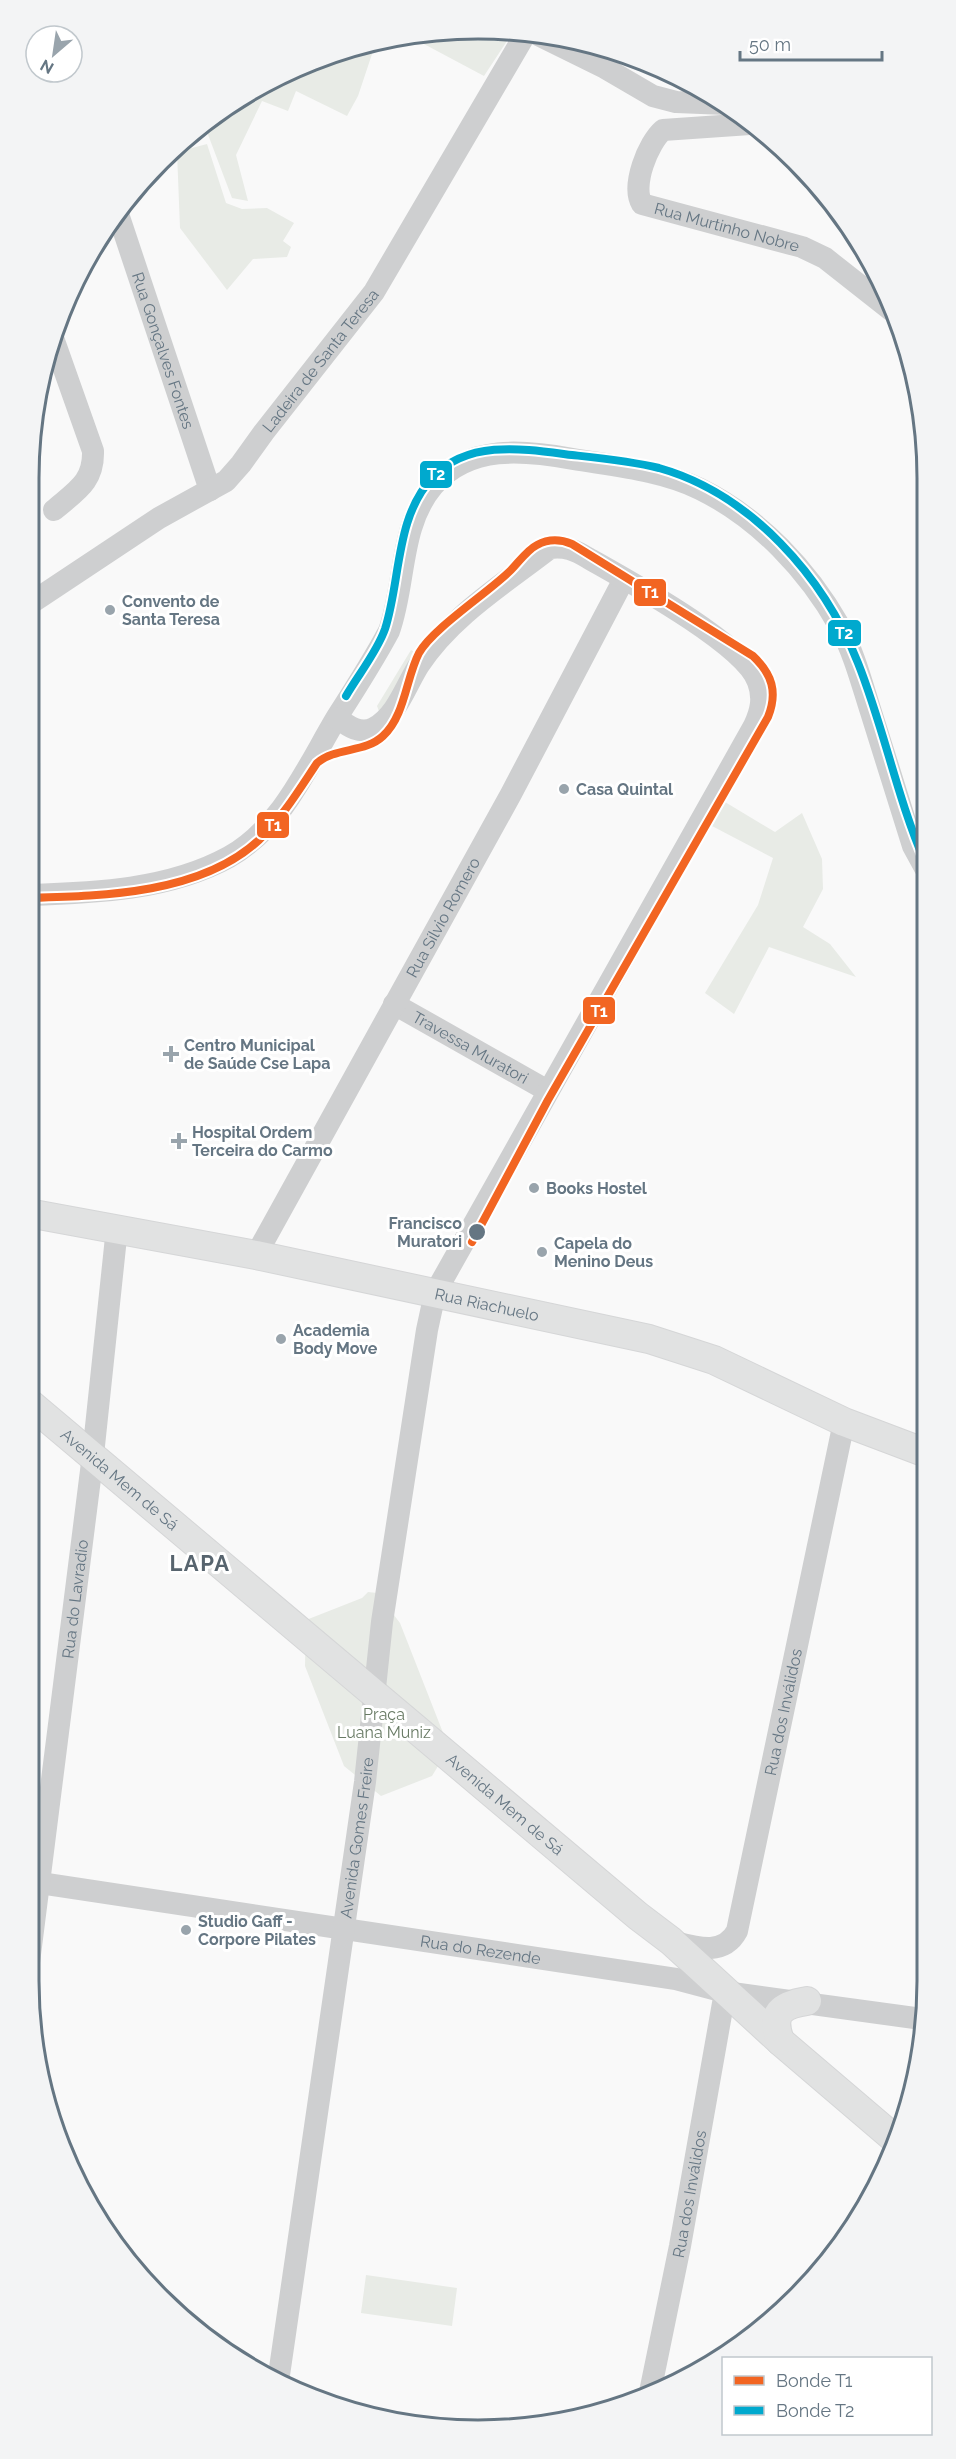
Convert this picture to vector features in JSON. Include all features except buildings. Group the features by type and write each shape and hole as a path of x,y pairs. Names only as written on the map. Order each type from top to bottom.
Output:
{"main road":[{"name":"Rua Riachuelo","path":"39,1215 256,1255 615,1331 693,1352 751,1376 844,1422 917,1450"},
{"name":"Avenida Mem de Sá","path":"39,1411 638,1916 671,1941 780,2041 889,2134"},
{"path":"780,2041 776,2023 782,2010 787,2004 807,2001"}],"street":[{"name":"Ladeira de Santa Teresa","path":"39,598 159,518 226,481 241,464 374,292 521,42"},
{"path":"562,47 605,68 653,96 675,102 706,103"},
{"name":"Rua Murtinho Nobre","path":"738,125 663,130 642,166 638,192 642,204 802,247 825,258 880,301"},
{"name":"Rua Gonçalves Fontes","path":"121,223 210,490"},
{"path":"54,510 87,481 93,466 93,451 58,351"},
{"path":"39,895 89,893 131,888 197,870 231,856 256,838 274,819 390,631 398,608 411,527 420,506 434,486 462,462 482,456 524,453 565,457 667,477 700,489 731,508 790,558 840,628 857,667 917,853"},
{"name":"Avenida Gomes Freire","path":"280,2373 365,1782 382,1622 427,1330 435,1293 754,726 762,704 758,681 747,664 736,654 624,579 573,550 550,548 462,616 435,644 386,719 365,731 356,730 337,718"},
{"name":"Rua Sílvio Romero","path":"256,1255 511,794 624,579"},
{"name":"Travessa Muratori","path":"394,1004 548,1091"},
{"name":"Rua do Lavradio","path":"39,1843 93,1455 117,1228"},
{"name":"Rua dos Inválidos","path":"671,1941 696,1948 716,1948 727,1943 737,1931 844,1422"},
{"name":"Rua do Rezende","path":"39,1880 676,1979 725,1992 807,2001 915,2018"},
{"name":"Rua dos Inválidos","path":"652,2384 680,2246 725,1992"}],"green space":[{"path":"449,40 506,40 484,76 422,43"},
{"path":"373,52 358,96 347,116 296,91 288,111 262,101 236,155 248,201 232,198 207,133 234,113 284,84 337,62"},
{"path":"207,144 226,203 242,209 267,208 294,223 283,241 291,247 287,257 253,259 227,290 180,228 177,159 188,149"},
{"path":"411,650 426,659 380,714 377,706"},
{"path":"725,802 775,832 802,813 822,859 823,889 803,927 830,944 856,977 769,947 734,1014 705,993 758,905 773,858 712,826"},
{"name":"Praça Luana Muniz","path":"368,1592 377,1593 400,1623 449,1748 432,1776 381,1796 344,1766 305,1666 306,1620 362,1598"},
{"path":"366,2275 457,2288 452,2326 361,2313"}],"tram line":[{"name":"T2","path":"346,696 382,638 390,610 405,529 412,511 421,493 433,477 447,465 480,452 517,449 616,460 659,468 693,480 724,497 753,518 780,543 826,600 858,663 917,843"},
{"path":"303,784 324,757 362,746 383,736 396,714 423,647 506,575 533,547 551,540 572,544 753,656 766,671 773,688 768,717 548,1100 472,1242"},
{"name":"T1","path":"39,898 119,893 180,882 209,872 235,858 259,840 275,822 317,763 333,754 368,745 383,736 401,708 415,663 426,643 501,579 530,550 545,542 563,541 572,544 753,656 765,670 773,691 768,717 548,1100 472,1242"}],"place":[{"name":"Convento de Santa Teresa","path":"110,610"},
{"name":"Casa Quintal","path":"564,789"},
{"name":"Centro Municipal de Saúde Cse Lapa","path":"171,1054"},
{"name":"Hospital Ordem Terceira do Carmo","path":"179,1141"},
{"name":"Books Hostel","path":"534,1188"},
{"name":"Francisco Muratori","path":"477,1232"},
{"name":"Capela do Menino Deus","path":"542,1252"},
{"name":"Academia Body Move","path":"281,1339"},
{"name":"Studio Gaff - Corpore Pilates","path":"186,1930"}],"district":[{"name":"LAPA","path":"200,1563"}]}
